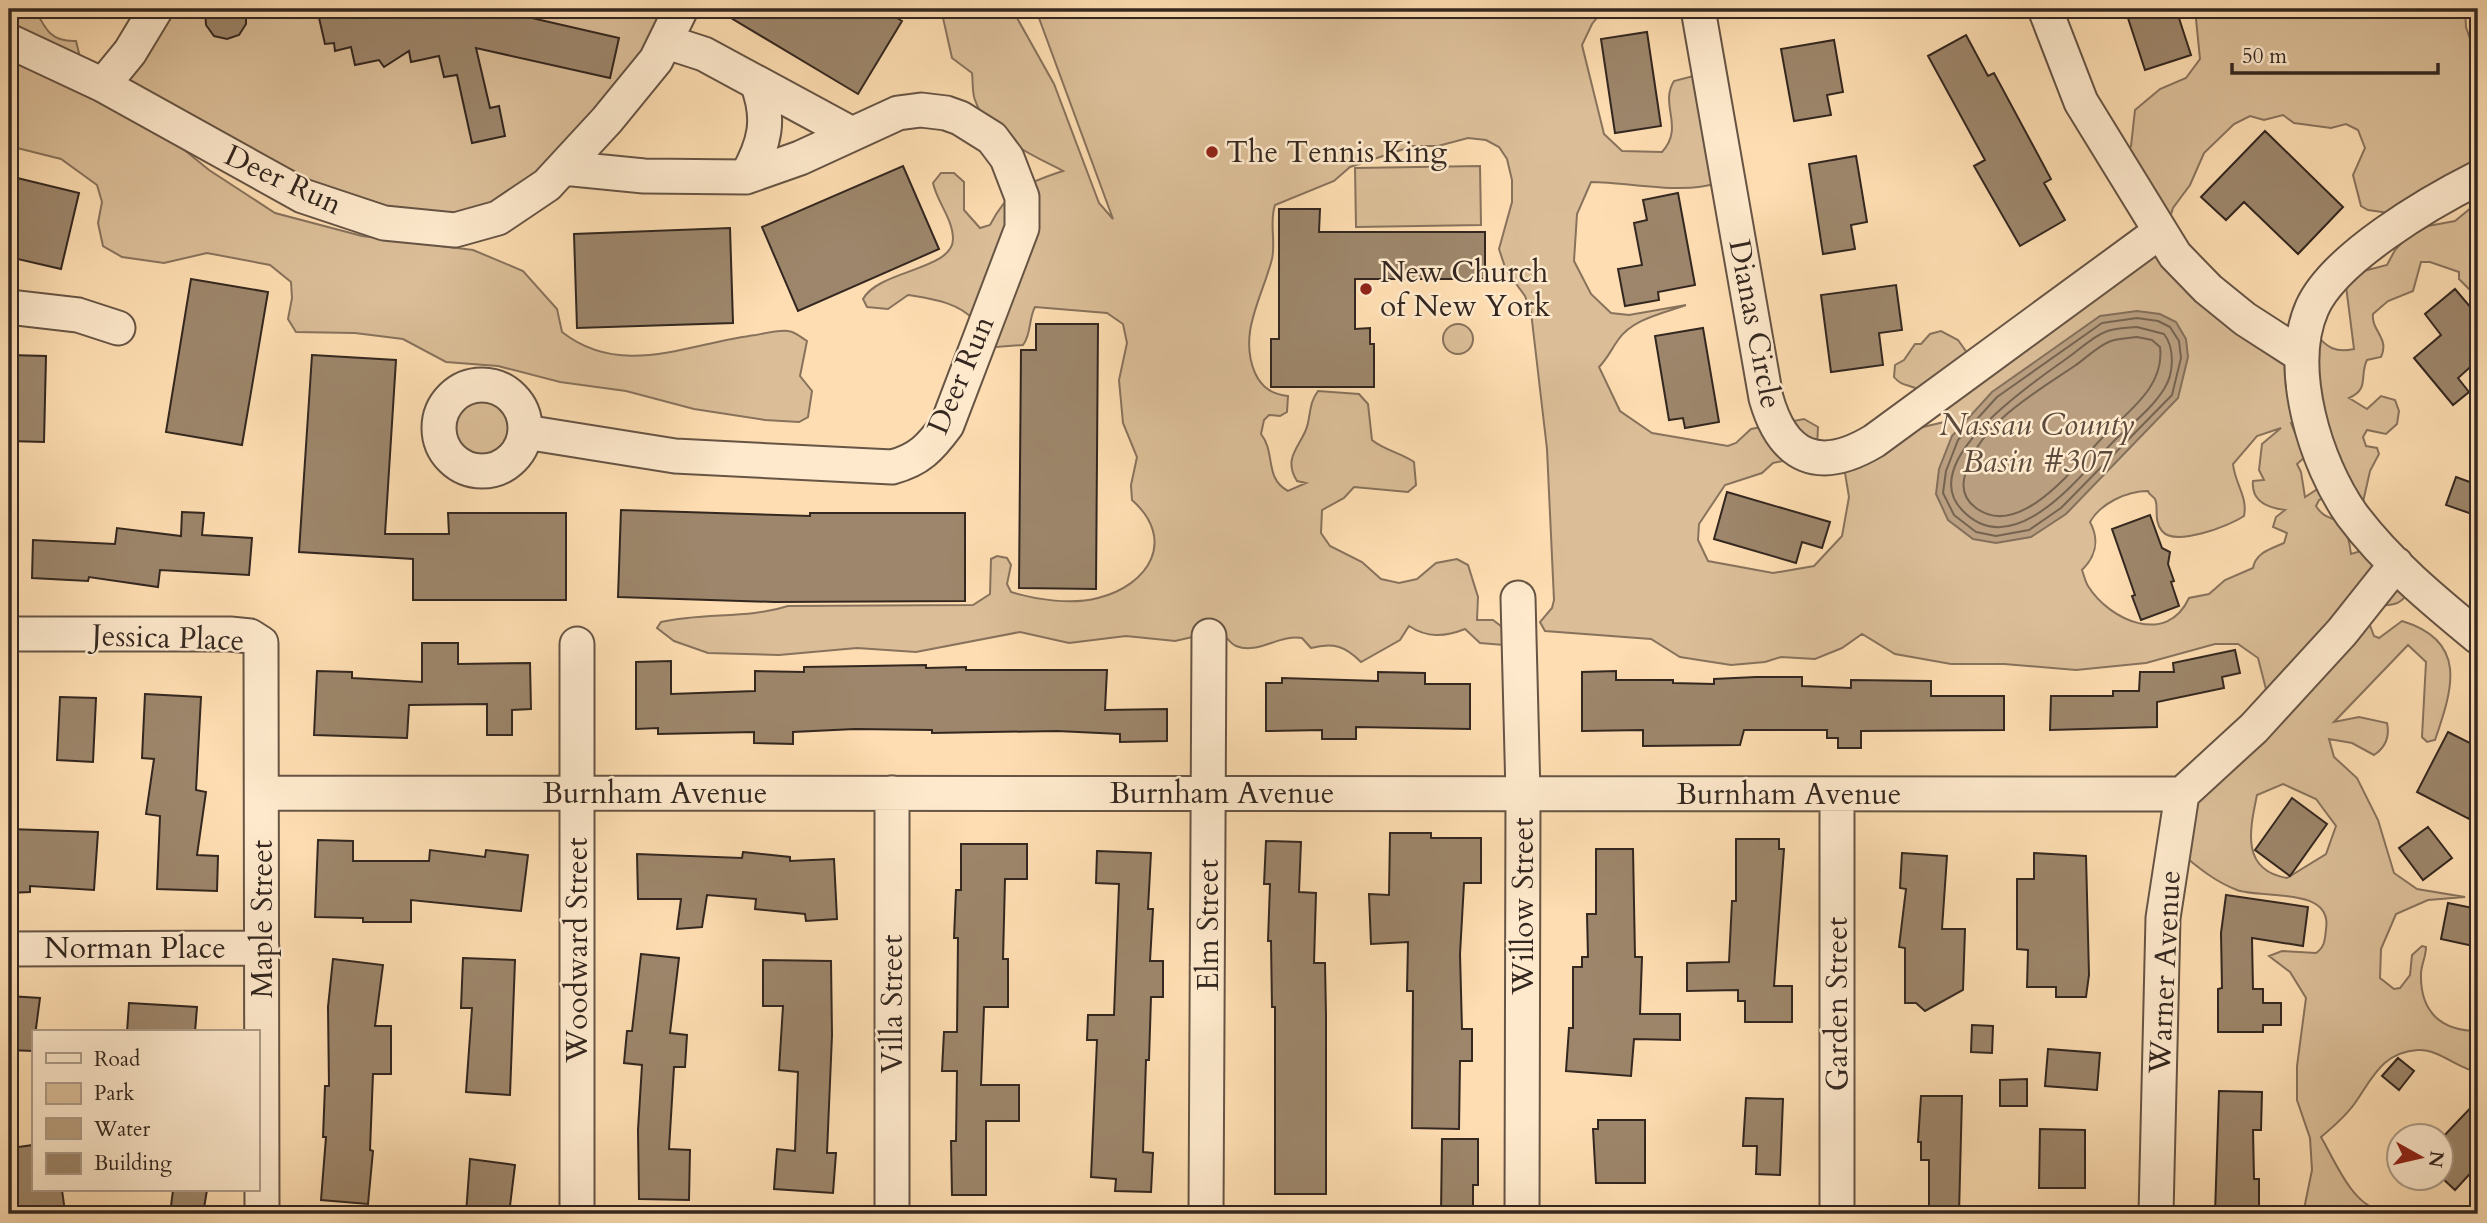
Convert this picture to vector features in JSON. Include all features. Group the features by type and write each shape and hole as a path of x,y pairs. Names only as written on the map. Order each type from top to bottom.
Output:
{"street":[{"path":"103,85 130,52 156,9"},
{"name":"Deer Run","path":"9,41 103,85 303,196 384,223 455,230 498,218 532,197 563,168 637,85 667,42 681,9"},
{"name":"Dianas Circle","path":"1698,9 1766,398 1780,434 1801,454 1827,458 1874,441 2158,233"},
{"path":"2045,9 2081,102 2158,233 2175,256 2208,289 2245,319 2301,355"},
{"path":"667,42 704,54 852,134"},
{"path":"746,177 765,138 765,107 757,83"},
{"name":"Deer Run","path":"525,432 675,456 892,467 911,462 926,453 947,425 1022,228 1022,197 1007,158 992,138 960,118 921,110 898,113 800,158 746,177 644,176 563,168"},
{"path":"2478,178 2392,230 2333,278 2313,306 2301,355 2305,400 2322,456 2350,512 2396,564 2478,637"},
{"path":"9,307 78,315 118,328"},
{"path":"2182,794 2254,728 2342,632 2396,564"},
{"name":"Willow Street","path":"1518,598 1523,794 1522,1214"},
{"name":"Jessica Place","path":"9,634 230,634 256,639 262,650 262,793"},
{"name":"Elm Street","path":"1206,1214 1209,636"},
{"name":"Woodward Street","path":"577,644 577,1214"},
{"name":"Burnham Avenue","path":"262,793 2182,794"},
{"name":"Maple Street","path":"262,793 262,1214"},
{"name":"Villa Street","path":"892,793 892,1214"},
{"name":"Garden Street","path":"1837,1214 1838,794"},
{"name":"Warner Avenue","path":"2156,1214 2163,918 2182,794"},
{"name":"Norman Place","path":"9,949 262,948"}],"green space":[{"path":"9,9 35,9 50,33 60,39 76,41 81,61 166,135 209,170 275,213 362,236 473,250 523,271 557,309 562,332 585,346 632,356 681,350 776,331 795,333 807,341 800,376 812,391 808,417 799,422 765,420 694,409 626,391 560,382 498,366 446,362 403,339 355,333 296,332 288,319 292,298 291,282 270,265 207,253 164,263 122,257 103,246 98,223 102,202 97,185 61,159 9,146"},
{"path":"156,9 681,9 667,42 498,218 384,223 103,85"},
{"path":"941,9 1012,9 1054,84 1099,203 1113,219 1039,18 1066,9 1604,9 1592,24 1582,45 1604,134 1622,151 1662,152 1669,143 1671,134 1669,99 1674,81 1701,74 1717,183 1672,188 1591,182 1577,214 1574,261 1591,294 1611,313 1629,315 1686,305 1631,327 1599,367 1620,411 1652,433 1728,446 1736,443 1751,429 1804,419 1818,427 1817,448 1797,458 1773,463 1762,473 1725,485 1699,524 1698,540 1708,561 1773,573 1814,566 1842,536 1849,497 1845,473 1859,442 1944,422 1948,416 1938,412 1919,390 1894,377 1895,365 1904,360 1915,344 1921,344 1930,334 1941,331 1958,340 1968,354 2141,233 2124,158 2131,146 2135,110 2160,89 2186,78 2200,59 2195,9 2465,9 2466,27 2478,62 2478,174 2396,214 2368,210 2361,206 2353,175 2365,148 2358,130 2346,124 2331,128 2294,123 2283,115 2264,120 2250,116 2234,124 2204,153 2190,185 2173,208 2163,240 2279,334 2316,334 2332,348 2348,350 2354,349 2346,286 2360,272 2387,265 2395,250 2409,235 2428,226 2455,221 2478,202 2478,298 2459,279 2459,272 2430,262 2421,262 2413,291 2388,301 2373,314 2383,345 2381,357 2367,360 2360,391 2349,398 2367,409 2381,396 2395,400 2399,411 2397,424 2386,434 2367,430 2363,437 2366,446 2377,448 2379,454 2370,471 2363,502 2357,503 2333,494 2319,500 2316,506 2321,513 2341,523 2351,554 2371,548 2411,589 2398,603 2379,605 2366,615 2374,636 2379,638 2402,621 2423,630 2438,641 2450,668 2447,702 2435,740 2427,742 2422,737 2426,662 2408,645 2334,722 2359,717 2387,723 2388,733 2382,749 2374,755 2352,743 2329,739 2334,757 2357,778 2378,820 2394,873 2417,889 2465,897 2428,900 2396,914 2381,949 2380,978 2394,989 2400,988 2410,975 2412,955 2422,946 2426,947 2421,974 2424,999 2435,1017 2443,1023 2478,1031 2478,1072 2426,1051 2418,1050 2395,1056 2379,1068 2348,1112 2321,1137 2345,1180 2361,1200 2380,1210 2412,1214 2303,1214 2312,1170 2310,1138 2297,1100 2297,1066 2306,998 2290,972 2269,956 2282,951 2316,953 2325,939 2325,915 2318,906 2307,900 2229,887 2208,875 2183,855 2189,809 2277,703 2266,689 2258,658 2238,644 2215,644 2146,663 2076,670 2004,664 1951,664 1895,654 1862,634 1842,648 1815,659 1781,657 1765,662 1731,665 1680,657 1651,639 1545,631 1540,622 1552,608 1554,600 1547,449 1531,312 1525,296 1506,270 1499,249 1512,202 1512,180 1507,159 1499,147 1486,140 1468,138 1438,146 1413,146 1350,167 1334,181 1275,205 1272,259 1253,316 1249,344 1250,358 1261,383 1272,392 1288,396 1287,412 1280,416 1269,415 1264,420 1261,434 1268,449 1273,472 1281,486 1288,491 1306,483 1297,481 1291,464 1306,430 1312,402 1318,391 1359,394 1368,404 1372,440 1414,462 1416,485 1408,492 1354,487 1344,498 1322,510 1321,533 1330,546 1362,562 1381,579 1399,583 1417,579 1436,563 1457,559 1468,565 1478,597 1477,620 1493,620 1506,630 1504,645 1480,643 1465,629 1436,635 1423,633 1409,626 1400,640 1361,662 1350,652 1338,647 1326,645 1311,648 1302,638 1244,648 1234,645 1219,631 1175,641 1126,636 1069,643 1020,632 916,652 857,648 779,655 708,653 674,641 657,628 661,622 677,619 757,613 788,606 973,605 990,594 991,559 997,556 1007,558 1011,565 1007,584 1011,592 1054,601 1088,600 1116,592 1131,583 1143,572 1151,559 1153,530 1146,515 1132,500 1131,485 1137,457 1123,423 1119,380 1127,343 1123,324 1107,313 1035,307 1023,345 996,347 968,315 944,302 908,295 888,309 867,307 863,299 871,289 929,264 950,249 952,232 933,183 941,173 954,173 964,182 964,210 980,228 990,225 1004,203 1019,189 1063,171 1012,143 990,124 975,100 972,73 952,58","holes":["2296,422 2325,490 2316,490 2305,497 2297,464 2305,457 2291,423","2281,428 2262,444 2259,470 2264,480 2253,481 2253,488 2262,502 2285,510 2276,517 2273,527 2287,533 2284,543 2265,552 2257,558 2253,568 2225,580 2209,594 2189,598 2179,613 2167,621 2153,625 2138,623 2124,618 2098,599 2088,586 2082,570 2091,559 2095,548 2095,536 2090,522 2094,516 2107,504 2123,496 2148,491 2156,502 2159,527 2169,535 2190,536 2237,520 2244,516 2245,509 2233,464 2257,436","2283,784 2316,799 2336,826 2326,854 2287,878 2272,874 2262,866 2255,857 2251,834 2257,795"]},
{"path":"1480,166 1481,225 1356,227 1355,168"},
{"path":"1458,324 1469,328 1473,339 1469,350 1458,354 1447,350 1443,339 1447,328"},
{"path":"482,385 506,392 518,404 525,428 518,452 506,464 482,471 458,464 446,452 439,428 446,404 458,392"}],"water":[{"name":"Nassau County Basin #307","path":"2137,311 2160,314 2176,322 2186,339 2188,357 2178,398 2066,514 2031,537 1996,543 1973,539 1948,520 1936,494 1939,469 1952,436 1992,392 2100,316"}],"building":[{"path":"205,9 246,9 246,24 239,35 227,39 214,36 206,25"},
{"path":"317,9 525,9 523,16 619,38 610,78 476,48 490,108 499,106 505,136 472,143 457,75 444,77 439,56 411,62 409,51 384,67 379,60 355,65 351,47 335,51 334,43 325,44"},
{"path":"716,9 882,9 902,21 858,94"},
{"path":"2125,9 2176,9 2191,55 2145,70"},
{"path":"1647,32 1661,126 1615,133 1601,39"},
{"path":"1966,35 1988,76 1994,73 2051,179 2044,183 2065,220 2020,246 1974,166 1985,160 1928,56"},
{"path":"1834,40 1843,92 1827,95 1831,115 1794,121 1781,49"},
{"path":"2265,131 2343,207 2298,254 2244,202 2226,220 2201,197"},
{"path":"1856,156 1867,222 1851,225 1855,249 1823,254 1809,164"},
{"path":"903,166 939,249 798,311 762,227"},
{"path":"9,176 79,193 61,269 9,257"},
{"path":"1678,193 1695,285 1658,292 1659,300 1625,306 1618,269 1642,265 1634,223 1647,220 1643,200"},
{"path":"1279,209 1320,209 1319,232 1485,232 1485,279 1355,279 1355,329 1370,328 1370,344 1374,344 1374,387 1271,387 1271,339 1279,339"},
{"path":"730,228 733,323 577,328 574,234"},
{"path":"191,279 268,292 242,445 166,432"},
{"path":"1896,285 1902,330 1879,333 1883,365 1831,372 1821,295"},
{"path":"2455,289 2478,316 2478,360 2458,378 2469,392 2453,405 2414,358 2441,335 2425,314"},
{"path":"1036,324 1098,324 1096,589 1019,588 1021,350 1036,350"},
{"path":"1703,328 1719,422 1685,428 1683,418 1669,420 1655,336"},
{"path":"9,355 46,356 44,442 9,441"},
{"path":"312,355 396,360 385,534 449,534 448,513 566,513 566,600 413,600 413,559 299,552"},
{"path":"2456,477 2478,485 2478,516 2446,505"},
{"path":"1727,492 1830,522 1822,548 1802,542 1796,563 1714,539"},
{"path":"621,510 810,516 810,513 965,513 965,601 774,602 618,597"},
{"path":"182,512 204,513 202,535 252,538 249,575 160,570 158,587 89,577 88,581 32,578 33,540 115,544 117,528 181,536"},
{"path":"2150,515 2162,548 2170,552 2168,564 2174,581 2171,582 2179,606 2141,620 2112,529"},
{"path":"422,643 458,643 458,664 530,663 531,709 512,710 512,735 487,735 487,704 409,705 407,738 314,735 317,671 352,672 352,678 422,682"},
{"path":"2235,650 2240,673 2222,677 2224,688 2157,702 2157,727 2050,730 2051,696 2113,696 2113,691 2139,691 2140,672 2174,672 2173,663"},
{"path":"671,661 671,694 755,691 755,671 804,672 804,667 926,665 926,668 966,667 966,670 1107,670 1105,710 1167,709 1167,741 1120,742 1120,734 1057,731 932,733 932,730 855,729 793,732 793,744 754,743 754,732 658,734 658,728 636,729 636,662"},
{"path":"1616,671 1616,680 1673,680 1673,683 1714,684 1714,679 1802,677 1802,686 1851,688 1851,680 1931,681 1931,696 2004,696 2004,730 1861,731 1861,748 1838,748 1838,738 1827,738 1827,730 1744,730 1740,745 1643,746 1643,730 1582,731 1582,672"},
{"path":"1378,672 1425,673 1425,684 1470,684 1470,729 1356,727 1356,739 1322,739 1322,730 1266,731 1266,683 1282,683 1282,678 1378,681"},
{"path":"145,694 201,697 196,790 206,792 197,855 218,856 217,891 157,889 160,816 146,814 154,759 142,758"},
{"path":"60,697 96,698 93,762 57,760"},
{"path":"2448,732 2478,747 2478,800 2469,819 2417,792"},
{"path":"2292,798 2327,824 2290,876 2255,850"},
{"path":"2428,827 2452,858 2423,880 2399,848"},
{"path":"9,829 98,832 94,890 30,886 30,892 9,893"},
{"path":"1390,833 1431,833 1431,838 1481,838 1481,883 1464,883 1460,954 1462,1029 1472,1029 1472,1061 1460,1061 1459,1129 1412,1128 1413,991 1407,991 1408,942 1371,944 1369,894 1389,895"},
{"path":"1736,839 1779,839 1779,849 1784,849 1774,986 1792,986 1792,1022 1745,1022 1745,1001 1738,1001 1738,990 1687,991 1687,963 1729,962 1732,901 1736,901"},
{"path":"318,840 353,841 353,861 429,861 430,850 485,857 486,850 528,855 521,911 411,900 411,922 363,922 363,918 315,917"},
{"path":"1266,841 1301,842 1299,892 1316,893 1314,963 1325,963 1326,1194 1275,1194 1275,1007 1272,1007 1271,941 1268,941 1270,884 1264,884"},
{"path":"961,844 1027,844 1027,879 1005,879 1003,959 1008,959 1008,1007 984,1007 981,1085 1019,1085 1019,1121 986,1121 986,1195 952,1195 951,1141 956,1141 957,1071 942,1071 944,1032 957,1032 958,938 954,938 956,890 961,890"},
{"path":"1596,849 1633,849 1635,957 1642,957 1640,1014 1680,1014 1680,1040 1634,1039 1631,1076 1566,1071 1569,1028 1573,1028 1573,967 1582,967 1582,957 1588,957 1587,914 1596,914"},
{"path":"1097,851 1151,853 1148,909 1153,909 1150,961 1163,961 1163,997 1151,997 1149,1060 1146,1060 1143,1152 1153,1153 1151,1192 1115,1191 1116,1179 1091,1177 1097,1040 1087,1040 1088,1015 1114,1015 1119,884 1096,883"},
{"path":"743,852 790,857 790,861 834,859 837,919 806,921 805,914 755,909 756,899 707,895 702,927 677,929 681,899 638,899 637,854 742,858"},
{"path":"1902,853 1947,856 1942,929 1965,929 1963,990 1925,1011 1916,1003 1905,1003 1905,948 1899,947 1906,889 1900,888"},
{"path":"2034,853 2086,856 2089,975 2086,997 2056,997 2056,987 2027,987 2028,950 2017,949 2017,879 2034,879"},
{"path":"2226,895 2308,907 2303,946 2252,938 2253,989 2263,989 2263,1003 2281,1003 2281,1025 2263,1025 2263,1032 2218,1032 2218,989 2222,988 2221,933"},
{"path":"2448,903 2478,909 2478,947 2441,939"},
{"path":"641,954 679,958 670,1033 687,1035 685,1067 674,1067 669,1149 690,1150 689,1200 639,1199 638,1130 642,1065 624,1063 627,1031 632,1031"},
{"path":"463,958 515,960 510,1095 466,1092 472,1008 461,1008"},
{"path":"333,959 383,965 375,1026 391,1026 391,1074 373,1074 370,1150 373,1151 368,1204 321,1200 326,1137 323,1137 325,1086 329,1086 328,1007"},
{"path":"763,960 831,961 832,1035 827,1153 836,1153 833,1193 774,1189 777,1149 795,1151 798,1072 779,1070 783,1006 763,1006"},
{"path":"9,996 40,998 36,1030 32,1030 32,1051 9,1050"},
{"path":"129,1003 197,1007 195,1030 127,1030"},
{"path":"1972,1025 1993,1026 1992,1053 1971,1052"},
{"path":"2048,1049 2100,1053 2097,1090 2045,1086"},
{"path":"2398,1058 2414,1071 2399,1090 2382,1076"},
{"path":"2027,1079 2027,1106 2000,1106 2000,1080"},
{"path":"2219,1091 2262,1092 2261,1130 2253,1130 2254,1179 2259,1179 2259,1214 2215,1214"},
{"path":"1921,1096 1962,1096 1959,1214 1929,1214 1929,1160 1921,1160 1921,1142 1918,1142"},
{"path":"1746,1098 1783,1099 1780,1175 1756,1174 1757,1146 1743,1146"},
{"path":"2478,1100 2478,1165 2456,1189 2456,1123"},
{"path":"1598,1120 1645,1120 1645,1183 1596,1183 1593,1129 1598,1129"},
{"path":"2040,1129 2085,1130 2085,1188 2039,1188"},
{"path":"1442,1139 1478,1139 1478,1185 1473,1185 1473,1214 1441,1214"},
{"path":"32,1145 32,1192 62,1192 65,1212 18,1214 11,1148"},
{"path":"470,1159 515,1165 509,1214 466,1214"},
{"path":"173,1192 207,1192 203,1214 170,1214"}],"place":[{"name":"The Tennis King","path":"1212,152"},
{"name":"New Church of New York","path":"1366,289"}]}
